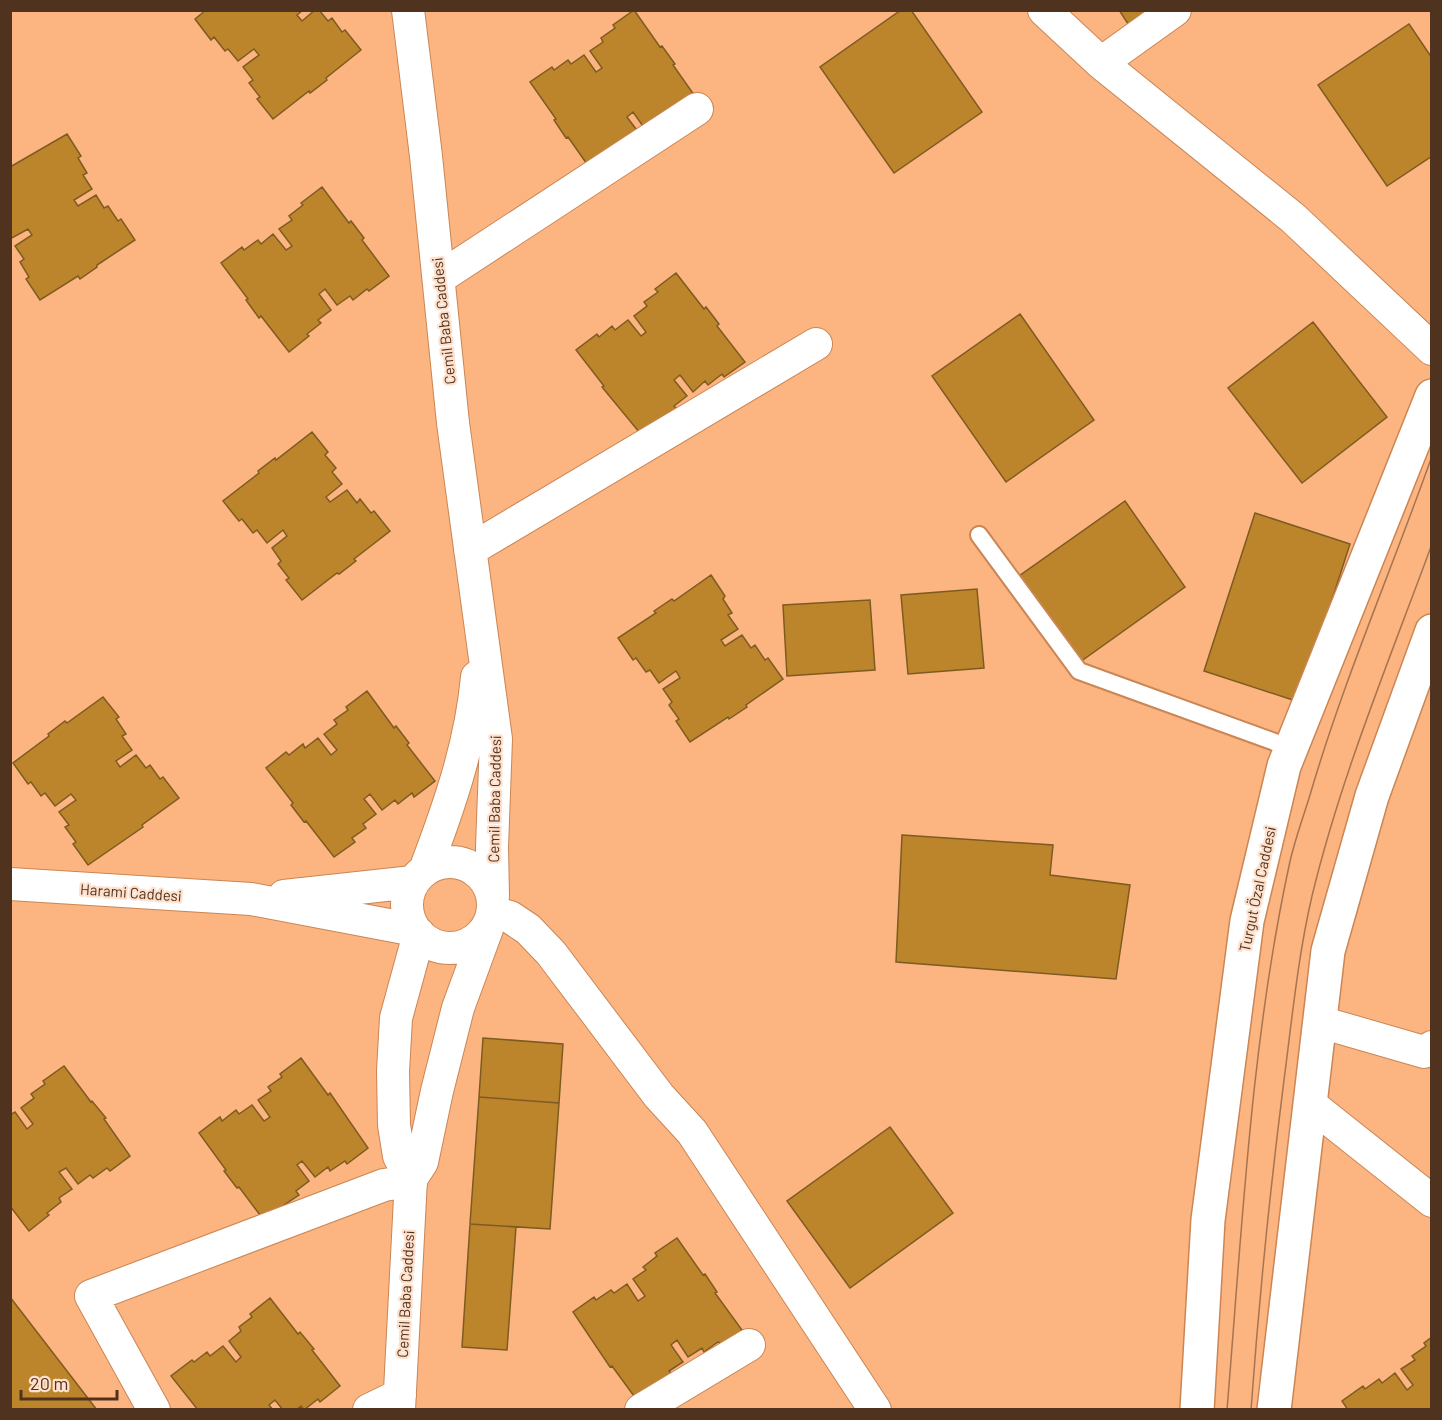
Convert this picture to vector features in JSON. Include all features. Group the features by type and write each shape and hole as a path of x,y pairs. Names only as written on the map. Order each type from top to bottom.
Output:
{"street":[{"name":"Cemil Baba Caddesi","path":"400,1402 411,1182 422,1162 458,1008 491,912 496,739 453,423 408,10"},
{"path":"1044,10 1101,63 1293,218 1431,349"},
{"path":"1101,63 1175,10"},
{"path":"438,278 697,109"},
{"path":"470,550 816,344"},
{"name":"Turgut Özal Caddesi","path":"1197,1410 1208,1220 1247,921 1284,766 1431,396"},
{"name":"Cemil Baba Caddesi","path":"419,876 454,793 466,745 476,688 481,631"},
{"path":"1274,1410 1328,951 1372,796 1431,631"},
{"path":"251,899 419,876 441,863 458,862 474,868 486,880 491,912 476,941 460,948 443,948 427,942 417,932 408,915 407,898 419,876"},
{"name":"Harami Caddesi","path":"10,884 251,899"},
{"path":"251,899 417,932"},
{"path":"491,912 510,917 528,929 550,953 659,1096 692,1132 875,1410"},
{"name":"Cemil Baba Caddesi","path":"411,1182 399,1155 394,1125 393,1071 396,1018 417,932"},
{"path":"1320,1022 1424,1052 1431,1047"},
{"path":"1310,1104 1431,1201"},
{"path":"154,1410 91,1296 384,1185 411,1182"},
{"path":"641,1410 750,1345"},
{"path":"369,1410 400,1402"}],"lane":[{"path":"979,535 1079,671 1291,748"}],"building":[{"path":"206,10 303,10 297,15 302,21 315,10 319,10 328,21 332,18 342,32 345,30 361,50 326,78 327,80 273,119 257,99 260,97 249,83 253,80 243,67 259,55 254,49 238,61 228,49 225,51 214,37 211,40 195,19"},
{"path":"634,10 675,64 673,65 699,102 645,129 633,112 627,117 639,133 594,174 568,137 566,138 554,120 556,119 530,82 552,67 554,70 568,60 571,64 584,55 596,72 602,68 590,51 603,42 601,38 615,28 613,25"},
{"path":"901,10 911,10 982,112 894,173 820,67"},
{"path":"1119,10 1154,10 1130,27"},
{"path":"1409,24 1432,58 1432,156 1387,186 1318,85"},
{"path":"67,134 81,156 78,158 87,173 83,175 92,189 74,200 78,206 96,195 104,208 108,206 118,221 121,219 135,240 80,279 78,276 40,300 26,279 29,277 20,262 24,259 15,246 32,235 28,229 10,239 10,167"},
{"path":"322,187 349,223 351,221 364,238 362,240 389,276 353,300 350,296 337,305 325,289 319,294 331,310 318,320 321,323 307,334 309,336 289,352 261,316 259,318 221,263 242,247 244,250 258,240 261,244 273,234 286,250 292,246 279,229 292,220 289,216 303,205 301,203"},
{"path":"676,273 704,309 706,307 719,324 717,326 745,362 724,377 722,374 708,385 705,381 693,392 680,375 674,380 687,396 674,406 677,409 644,438 602,387 604,386 576,350 597,334 599,337 612,326 615,330 628,320 641,336 646,332 634,316 647,306 644,302 658,292 655,289"},
{"path":"1020,314 1094,420 1006,482 932,376"},
{"path":"1313,322 1387,417 1302,483 1228,388"},
{"path":"312,432 328,452 325,455 336,468 332,472 342,484 326,497 330,502 347,490 357,503 360,499 371,513 374,511 390,531 354,559 356,561 302,600 286,580 289,578 278,564 281,561 272,548 287,536 283,530 267,543 257,530 253,533 242,519 239,521 223,501 259,473 258,471"},
{"path":"1125,501 1185,587 1080,662 1019,576"},
{"path":"1255,513 1350,544 1299,702 1204,671"},
{"path":"711,575 725,596 723,599 732,613 728,615 738,629 721,640 725,646 742,635 751,648 755,645 765,660 768,658 783,679 746,705 747,707 690,742 676,721 679,719 669,705 672,702 663,689 680,678 676,671 659,683 650,670 646,672 636,658 633,660 618,638 656,613 654,611 672,599 674,601"},
{"path":"977,589 984,668 908,674 901,595"},
{"path":"870,600 875,670 787,676 783,605"},
{"path":"367,691 394,728 396,726 409,743 407,745 435,781 414,797 412,793 398,804 395,800 382,810 370,794 364,799 376,814 363,824 366,828 352,838 355,842 334,857 291,805 293,803 266,768 286,752 289,755 303,744 305,748 318,738 331,755 337,750 324,734 337,724 334,720 348,710 346,707"},
{"path":"103,697 119,717 116,719 126,734 122,736 132,750 116,761 120,767 136,755 146,768 150,765 160,779 163,777 179,798 142,825 143,827 88,865 73,844 76,842 65,827 69,825 59,812 76,800 71,794 55,806 45,793 41,796 31,782 28,784 13,763 65,721 67,723"},
{"path":"902,835 1053,845 1050,875 1130,885 1116,979 896,962"},
{"path":"483,1038 563,1044 559,1103 479,1097"},
{"path":"301,1058 328,1095 330,1093 368,1148 347,1164 345,1161 330,1171 328,1167 315,1177 302,1161 297,1165 309,1181 296,1191 299,1195 284,1205 286,1208 266,1223 224,1171 226,1170 199,1133 220,1117 222,1121 236,1110 239,1114 252,1105 264,1121 270,1117 258,1100 271,1091 268,1087 282,1077 280,1074"},
{"path":"64,1066 106,1118 104,1119 130,1156 110,1171 107,1168 93,1178 90,1175 78,1184 66,1168 59,1172 72,1189 59,1198 61,1202 29,1231 10,1206 10,1115 15,1112 27,1129 33,1124 21,1108 34,1098 31,1094 45,1084 43,1081"},
{"path":"479,1097 559,1103 550,1229 470,1224"},
{"path":"890,1127 953,1213 850,1288 787,1201"},
{"path":"470,1224 516,1227 507,1350 462,1347"},
{"path":"677,1238 703,1275 705,1274 717,1292 715,1293 742,1330 721,1344 718,1342 704,1352 702,1348 688,1357 677,1340 671,1345 683,1362 669,1371 672,1374 639,1403 612,1366 610,1367 573,1312 594,1297 596,1300 611,1290 614,1293 627,1284 638,1301 645,1296 633,1279 646,1270 643,1267 657,1256 655,1253"},
{"path":"10,1297 97,1410 10,1410"},
{"path":"270,1298 298,1334 300,1332 314,1349 312,1350 340,1386 320,1402 318,1399 304,1410 301,1406 296,1410 283,1410 275,1400 269,1405 273,1410 198,1410 171,1376 192,1360 194,1362 207,1352 210,1356 223,1346 236,1362 241,1357 229,1341 241,1331 239,1327 252,1317 250,1314"},
{"path":"1432,1337 1432,1410 1348,1410 1342,1401 1363,1386 1365,1389 1379,1379 1382,1383 1395,1373 1407,1390 1413,1385 1401,1369 1415,1360 1412,1356 1426,1346 1424,1343"}],"tram line":[{"path":"1227,1410 1249,1136 1265,1000 1289,866 1323,752 1432,456"},
{"path":"1251,1410 1274,1162 1307,919 1324,851 1351,763 1432,544"}]}
